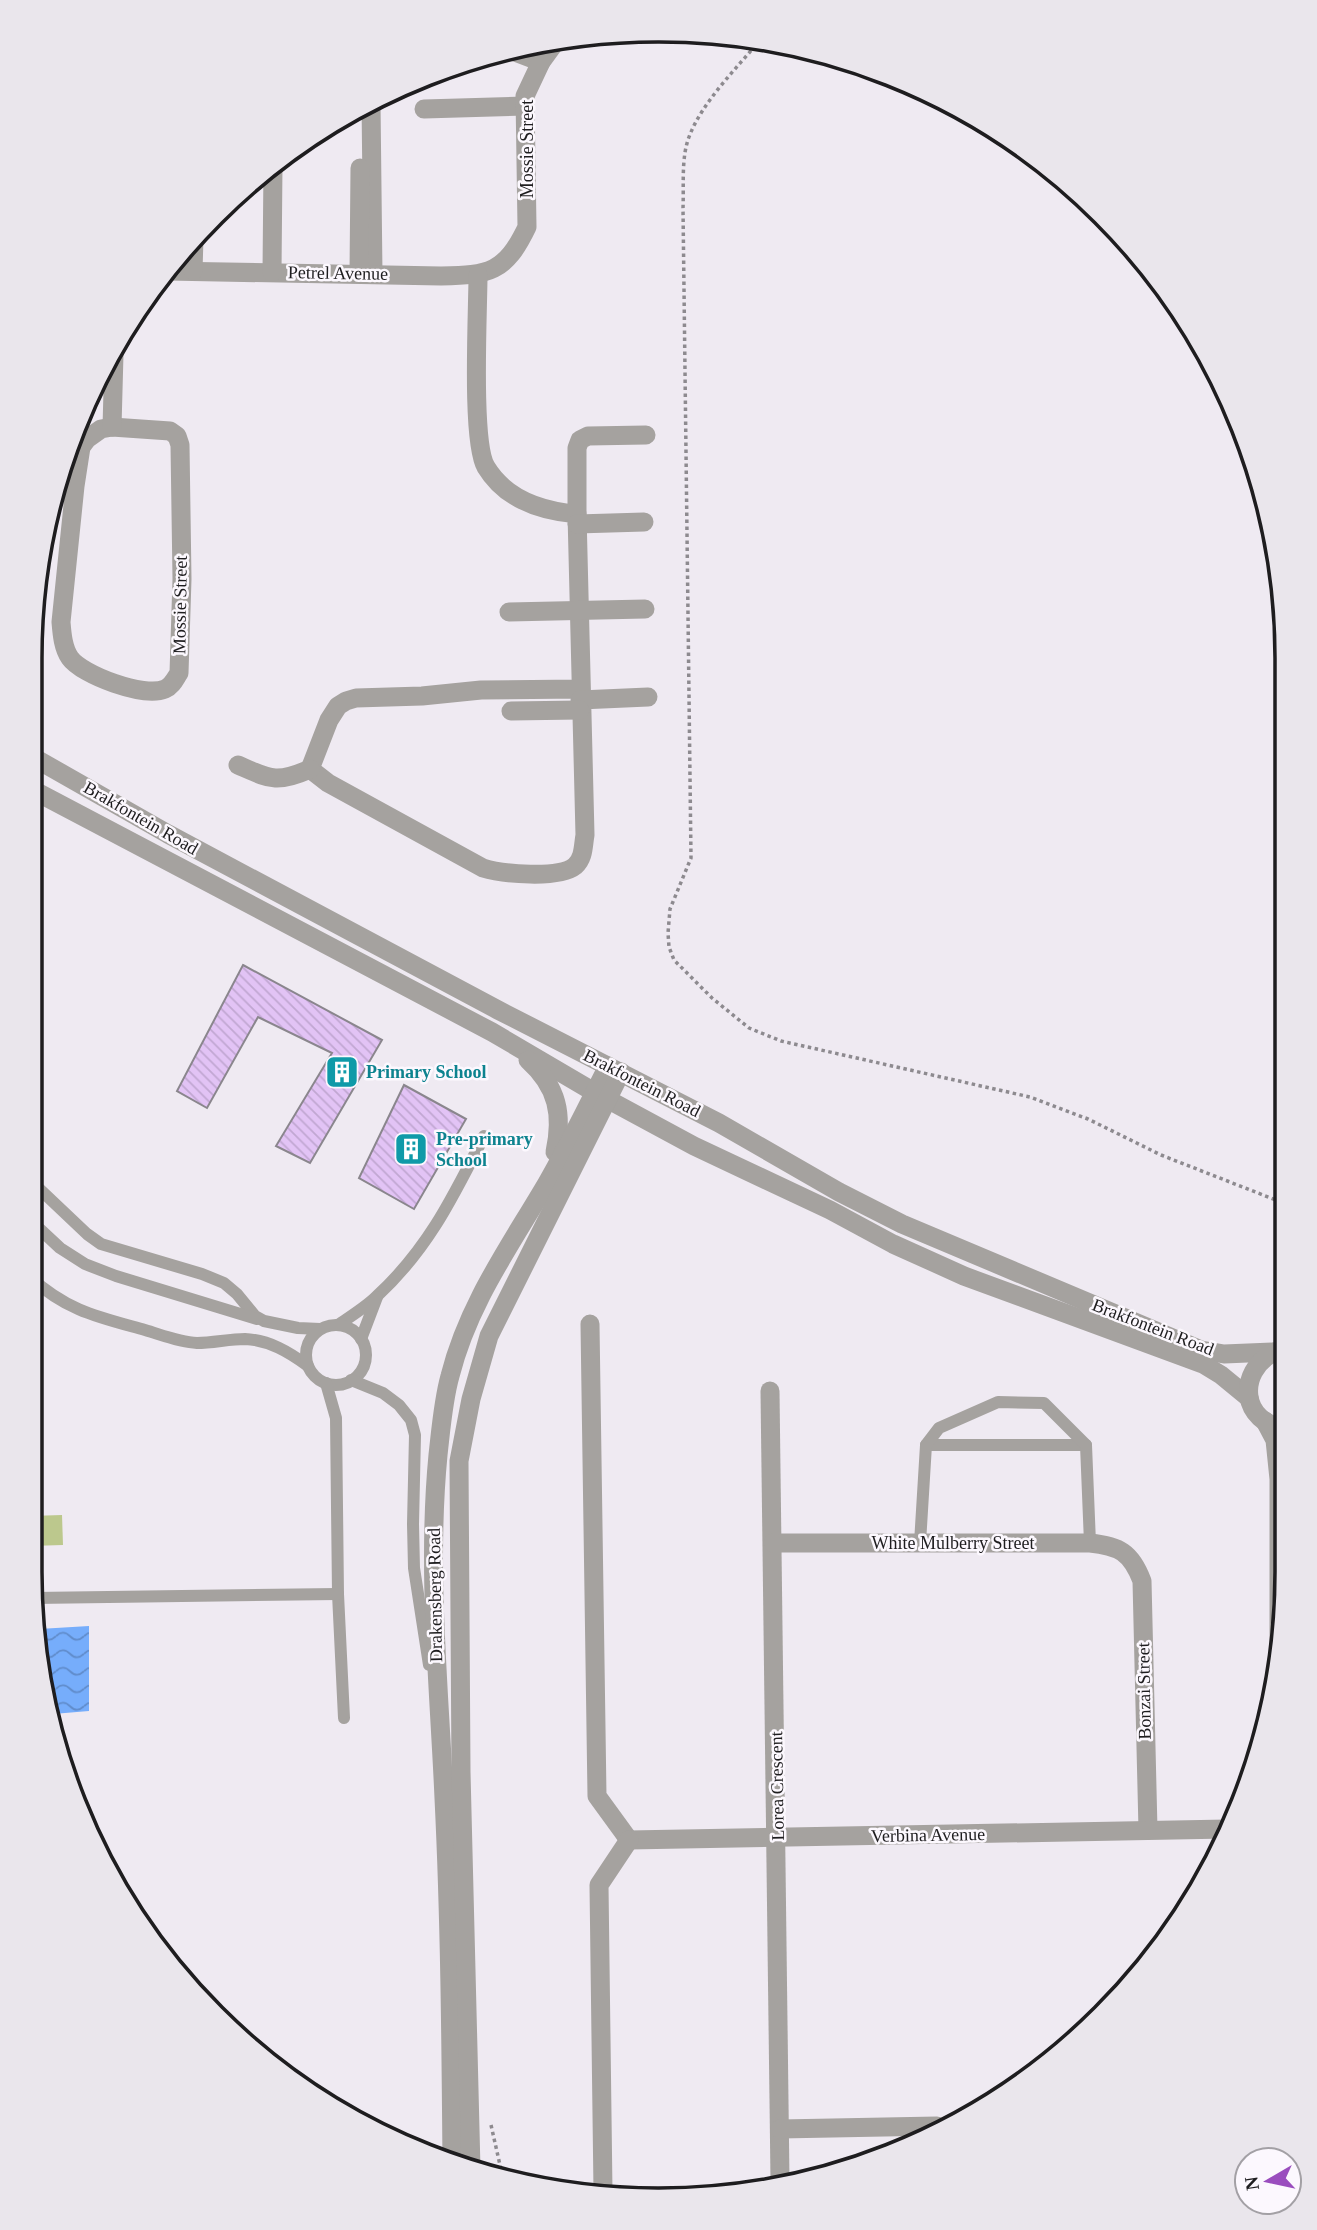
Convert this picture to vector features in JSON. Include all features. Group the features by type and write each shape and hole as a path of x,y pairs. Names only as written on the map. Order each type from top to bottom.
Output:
{"street":[{"name":"Mossie Street","path":"478,275 490,271 504,260 519,244 527,226 524,106 530,82 548,52"},
{"path":"527,57 541,62"},
{"path":"424,109 524,106"},
{"path":"366,274 371,114"},
{"path":"360,168 366,274"},
{"path":"272,272 273,177"},
{"name":"Petrel Avenue","path":"182,267 272,272 478,275"},
{"path":"478,275 478,428 485,466 499,483 528,505 577,519 644,522"},
{"path":"112,427 114,372"},
{"name":"Mossie Street","path":"112,427 170,431 177,436 180,445 182,579 178,673 172,684 154,691 122,686 77,666 68,656 63,642 61,622 75,486 82,447 87,439 101,429 112,427"},
{"path":"310,769 328,783 483,868 496,872 553,873 575,866 582,856 585,835 578,611 577,448 580,440 588,436 646,435"},
{"path":"509,612 645,609"},
{"path":"310,769 329,720 338,706 356,698 422,696 481,690 580,700"},
{"path":"511,711 580,700 648,697"},
{"name":"Brakfontein Road","path":"42,762 179,841 498,1010 719,1122 839,1192 934,1238 1201,1350 1224,1354 1275,1351"},
{"path":"238,765 267,778 280,779 310,769"},
{"name":"Brakfontein Road","path":"42,795 492,1032 694,1146 964,1276 1203,1364 1249,1398 1252,1407 1265,1421 1275,1440"},
{"path":"492,1032 536,1068 547,1081 557,1104 560,1128 548,1181"},
{"name":"Drakensberg Road","path":"452,2152 445,1810 437,1710 433,1507 449,1378 467,1322 500,1258 614,1069"},
{"name":"Drakensberg Road","path":"471,2158 461,1772 459,1461 471,1399 489,1336 600,1095"},
{"path":"923,1257 934,1238"},
{"path":"590,1324 597,1796 629,1840 599,1885 603,2185"},
{"path":"1249,1398 1250,1376 1264,1357 1275,1353"},
{"name":"Lorea Crescent","path":"770,1391 780,2176"},
{"path":"1265,1421 1275,1424"},
{"name":"White Mulberry Street","path":"774,1543 1090,1543 1120,1548 1128,1557"},
{"name":"Bonzai Street","path":"1128,1557 1137,1568 1142,1581 1148,1830"},
{"name":"Verbina Avenue","path":"629,1840 1218,1829"},
{"path":"780,2129 926,2126"}],"lane":[{"path":"42,1231 60,1248 85,1264 116,1276 264,1321 320,1329 338,1325 377,1296 430,1236 484,1136"},
{"path":"42,1191 101,1244 224,1283 255,1316 264,1321"},
{"path":"42,1287 79,1311 179,1340 197,1343 245,1339 287,1351 326,1383 347,1382 383,1394 399,1405 411,1420 415,1434 414,1567 437,1710"},
{"path":"361,1339 377,1296"},
{"path":"336,1418 347,1382 358,1375 366,1357 365,1348 355,1332 338,1325"},
{"path":"308,1366 308,1345 320,1329"},
{"path":"326,1383 336,1418 338,1594 344,1718"},
{"path":"920,1543 926,1445 939,1428 998,1402 1044,1403 1086,1445 1090,1543"},
{"path":"926,1445 1086,1445"},
{"path":"43,1598 338,1594"}],"path":[{"path":"752,49 702,111 689,137 685,156 683,208 691,858 670,909 669,947 674,960 712,998 740,1021 770,1037 1030,1097 1088,1119 1161,1155 1275,1200"}],"green space":[{"path":"62,1515 63,1545 42,1546 42,1516"}],"water":[{"path":"89,1626 89,1711 59,1714 45,1629"}],"building":[{"name":"Primary School","path":"243,965 382,1040 310,1163 276,1146 332,1053 258,1017 207,1108 177,1091"},
{"name":"Pre-primary School","path":"404,1085 466,1119 414,1209 359,1178"}],"place":[{"name":"Primary School","path":"342,1072"},
{"name":"Pre-primary School","path":"411,1149"}]}
